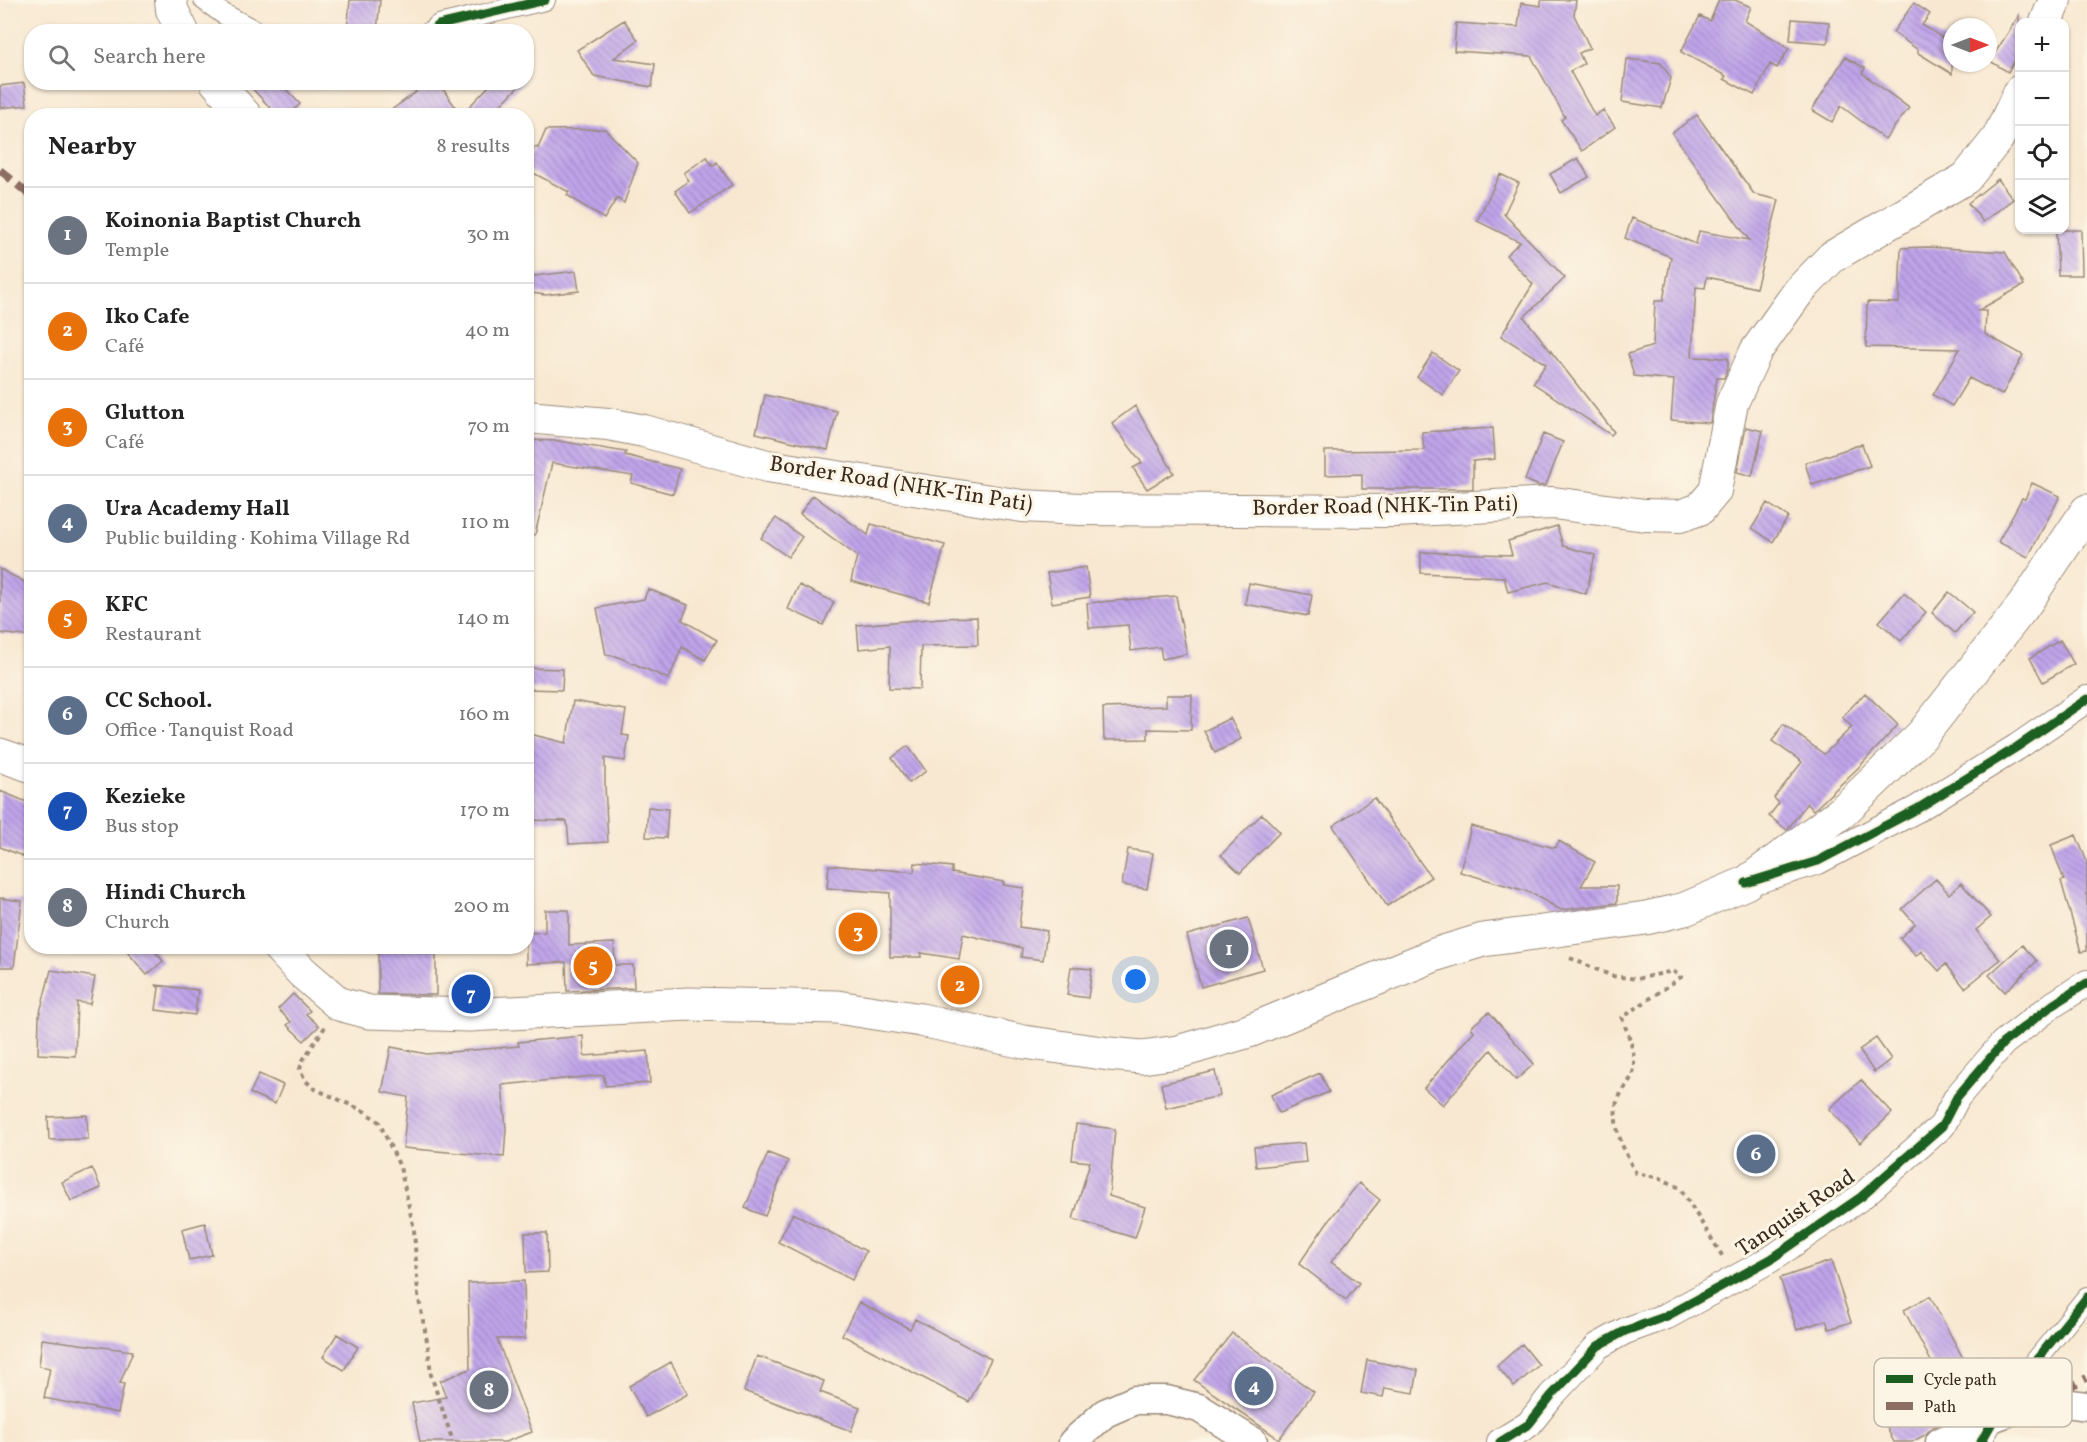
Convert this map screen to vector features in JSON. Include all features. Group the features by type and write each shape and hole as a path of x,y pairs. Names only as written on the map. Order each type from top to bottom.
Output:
{"highway":[{"path":"285,954 302,972 339,1004 369,1012 469,1016 689,1004 837,1007 921,1020 1024,1042 1142,1057 1178,1052 1249,1031 1437,954 1483,940 1646,918 1685,909 1746,883 1842,812 1922,735 2024,605 2087,511"},
{"path":"0,755 24,763"}],"main road":[{"path":"171,0 172,9 179,24"},
{"path":"2048,18 2055,0"},
{"path":"223,90 239,108"},
{"name":"Border Road (NHK-Tin Pati)","path":"534,418 608,424 766,466 1022,506 1081,509 1394,511 1553,503 1645,515 1680,516 1700,509 1715,491 1732,403 1756,351 1799,291 1832,257 1966,178 1998,138 2015,100"},
{"path":"1073,1442 1105,1413 1135,1400 1167,1400 1199,1408 1253,1442"},
{"path":"2072,1405 2087,1407"},
{"path":"1940,1442 1973,1427"}],"street":[{"path":"204,0 222,14 241,24"},
{"path":"443,24 545,0"},
{"path":"1746,883 1818,861 1917,809 2017,747 2087,699"},
{"name":"Tanquist Road","path":"1500,1442 1529,1424 1551,1396 1598,1346 1624,1331 1668,1316 1771,1258 1861,1197 1942,1126 1957,1097 2003,1043 2054,1004 2087,983"},
{"path":"2038,1358 2087,1297"},
{"path":"1981,1442 1990,1427"}],"path":[{"path":"1566,956 1612,976 1637,979 1673,971 1681,976 1622,1018 1630,1040 1634,1071 1617,1102 1622,1149 1636,1173 1660,1178 1680,1188 1737,1277"},
{"path":"339,1004 303,1060 300,1069 305,1080 314,1088 364,1111 379,1122 400,1167 414,1229 418,1296 431,1375 453,1442"}],"building":[{"path":"350,0 380,0 378,24 348,24"},
{"path":"1541,0 1576,0 1574,15 1590,48 1579,53 1584,64 1570,71 1595,116 1603,110 1615,127 1582,151 1561,120 1565,117 1531,56 1454,51 1456,23 1518,27 1521,3 1541,6"},
{"path":"1719,0 1735,0 1751,7 1745,21 1789,48 1777,68 1770,64 1754,95 1724,79 1726,76 1681,52 1700,16 1710,21"},
{"path":"1914,3 1930,14 1922,25 1943,38 1943,68 1918,53 1918,50 1893,32"},
{"path":"1792,19 1829,22 1828,43 1790,40"},
{"path":"624,20 638,40 614,58 655,64 652,87 594,76 577,50"},
{"path":"2015,21 2015,61 2008,72 1997,65 1997,50"},
{"path":"1845,57 1865,68 1862,73 1909,108 1885,139 1841,106 1832,122 1812,110"},
{"path":"1627,59 1661,63 1671,78 1662,108 1622,102"},
{"path":"24,83 27,105 0,108 0,86"},
{"path":"254,90 287,90 300,104 296,108 270,108"},
{"path":"414,90 444,90 456,108 394,108 416,92"},
{"path":"485,90 515,90 498,108 468,108"},
{"path":"1697,115 1754,194 1779,200 1756,288 1707,277 1705,288 1696,287 1692,357 1728,358 1728,368 1724,378 1717,378 1710,423 1671,420 1674,380 1634,376 1628,354 1653,346 1655,301 1663,301 1671,257 1625,238 1632,218 1696,244 1699,231 1749,240 1672,133"},
{"path":"605,129 638,163 624,203 617,198 604,219 567,195 569,192 534,173 534,149 538,148 546,130"},
{"path":"707,157 713,166 717,162 732,185 690,213 675,191 689,181 684,173"},
{"path":"1578,158 1589,177 1561,193 1550,174"},
{"path":"1500,174 1519,183 1504,214 1565,278 1524,317 1614,432 1611,435 1533,383 1546,364 1501,336 1533,284 1506,255 1520,242 1477,221"},
{"path":"1998,179 2013,199 1983,222 1968,203"},
{"path":"2069,230 2081,230 2082,275 2058,275 2056,234 2069,234"},
{"path":"1928,247 2005,252 2024,285 1977,311 1986,311 1985,334 2023,355 2002,395 1969,378 1952,406 1933,395 1960,349 1866,347 1867,302 1899,303 1901,248"},
{"path":"576,271 579,291 545,295 534,293 534,276"},
{"path":"1433,353 1459,371 1443,395 1417,377"},
{"path":"765,395 837,411 828,450 756,433"},
{"path":"1135,406 1174,473 1147,489 1133,468 1142,463 1112,423"},
{"path":"1746,427 1763,431 1752,476 1737,472"},
{"path":"1493,428 1495,459 1473,461 1473,489 1362,489 1362,474 1325,475 1325,451 1424,450 1422,432"},
{"path":"1543,434 1563,442 1546,485 1539,486 1525,480"},
{"path":"534,440 559,441 626,452 625,455 680,469 673,494 631,483 633,476 552,463 535,535"},
{"path":"1862,444 1870,466 1812,485 1805,463"},
{"path":"2032,483 2060,496 2028,557 1998,542 2022,498 2025,499"},
{"path":"813,495 868,535 871,524 945,545 929,602 851,581 857,556 800,514"},
{"path":"1767,503 1788,517 1773,542 1752,528"},
{"path":"776,518 802,537 788,557 761,538"},
{"path":"1557,526 1563,546 1595,555 1586,594 1548,582 1508,592 1504,577 1421,573 1421,552 1512,555 1508,541"},
{"path":"1086,567 1090,597 1052,603 1047,573"},
{"path":"0,569 24,582 24,636 0,633"},
{"path":"1249,583 1312,595 1308,616 1245,604"},
{"path":"799,585 834,602 823,625 788,609"},
{"path":"648,589 688,605 682,620 717,640 705,660 682,647 669,679 616,656 606,655 597,608 644,599"},
{"path":"1949,592 1973,612 1955,633 1932,613"},
{"path":"1904,593 1926,612 1901,641 1879,622"},
{"path":"1176,596 1187,654 1162,659 1160,647 1131,651 1128,625 1089,628 1087,603"},
{"path":"977,617 978,645 921,646 920,689 889,688 890,646 859,649 857,625"},
{"path":"2060,640 2074,664 2043,682 2030,658"},
{"path":"534,668 563,669 562,690 534,689"},
{"path":"1865,693 1898,725 1817,807 1813,810 1807,803 1787,830 1769,816 1779,803 1774,798 1802,762 1772,741 1783,724 1824,754 1852,727 1842,717"},
{"path":"1166,695 1192,695 1191,730 1148,729 1148,739 1104,740 1103,708 1166,706"},
{"path":"573,701 626,710 622,735 629,736 625,761 605,758 608,842 569,844 567,821 534,820 534,735 566,743"},
{"path":"1230,718 1241,739 1215,753 1204,731"},
{"path":"908,746 926,771 909,783 892,758"},
{"path":"0,791 24,801 24,857 0,847"},
{"path":"1374,798 1431,877 1387,906 1333,826"},
{"path":"648,807 668,809 666,838 646,837"},
{"path":"1262,814 1280,832 1240,873 1221,855"},
{"path":"1471,826 1555,848 1559,841 1595,862 1581,886 1617,886 1617,903 1561,910 1529,892 1460,872"},
{"path":"2076,835 2087,862 2087,951 2081,952 2061,881 2064,880 2051,845"},
{"path":"1128,849 1153,853 1147,889 1122,885"},
{"path":"915,863 952,867 952,873 1024,888 1019,927 1047,931 1043,960 1021,957 1022,948 963,934 959,959 921,953 921,957 890,957 890,893 827,888 829,865 914,872"},
{"path":"1936,879 1949,894 1961,883 1991,917 1976,930 2000,960 1965,988 1946,964 1939,971 1921,951 1916,956 1900,938 1915,924 1902,909"},
{"path":"0,898 22,901 14,967 0,967"},
{"path":"545,910 569,910 569,945 614,943 615,965 633,965 634,988 567,991 566,962 526,964 526,954 534,954 534,933 545,932"},
{"path":"1248,918 1263,969 1201,987 1187,935"},
{"path":"2022,945 2037,961 2005,992 1989,975"},
{"path":"129,954 157,954 163,961 147,975"},
{"path":"378,954 436,954 436,995 378,994"},
{"path":"1071,967 1092,969 1088,998 1067,995"},
{"path":"51,970 95,977 90,1004 77,1002 75,1056 38,1054 39,1016"},
{"path":"156,985 198,990 195,1015 156,1010 159,988"},
{"path":"293,994 310,1011 306,1014 319,1026 304,1041 287,1025 291,1022 278,1009"},
{"path":"1489,1012 1534,1064 1516,1080 1491,1050 1443,1105 1424,1088 1474,1031 1471,1027"},
{"path":"583,1036 584,1056 648,1051 650,1083 605,1086 604,1075 502,1085 506,1129 504,1157 403,1148 408,1097 382,1092 391,1047 427,1054 519,1046 518,1042"},
{"path":"1876,1038 1891,1059 1874,1072 1859,1050"},
{"path":"1215,1071 1220,1096 1166,1108 1161,1084"},
{"path":"1320,1073 1329,1092 1279,1113 1271,1095"},
{"path":"259,1074 283,1085 275,1104 250,1093"},
{"path":"1861,1080 1892,1113 1860,1143 1829,1109"},
{"path":"87,1115 88,1139 49,1140 48,1117"},
{"path":"1076,1124 1115,1129 1109,1196 1145,1207 1135,1238 1073,1219 1090,1162 1072,1160"},
{"path":"1304,1143 1306,1162 1256,1167 1254,1147"},
{"path":"768,1153 788,1161 765,1216 745,1208"},
{"path":"92,1168 101,1188 71,1201 62,1182"},
{"path":"1359,1183 1380,1200 1331,1262 1359,1283 1346,1300 1299,1264 1326,1224"},
{"path":"793,1213 866,1251 852,1280 778,1242"},
{"path":"205,1223 212,1255 189,1260 182,1229"},
{"path":"525,1233 547,1233 548,1272 526,1273"},
{"path":"1831,1261 1851,1322 1829,1329 1826,1320 1797,1330 1780,1278"},
{"path":"524,1281 525,1339 497,1339 532,1432 505,1442 420,1442 412,1403 446,1397 440,1381 470,1369 468,1283"},
{"path":"1930,1296 1963,1358 1929,1358 1904,1310"},
{"path":"859,1302 910,1329 915,1319 991,1359 969,1402 842,1335"},
{"path":"1232,1333 1314,1392 1279,1439 1194,1380"},
{"path":"337,1334 358,1347 344,1370 323,1357"},
{"path":"42,1339 133,1351 120,1383 124,1384 118,1413 44,1398 50,1368 39,1366"},
{"path":"1522,1344 1539,1365 1514,1387 1497,1366"},
{"path":"757,1356 824,1381 820,1392 860,1407 851,1431 744,1391"},
{"path":"1367,1360 1418,1370 1414,1393 1385,1388 1383,1397 1361,1393"},
{"path":"671,1362 688,1394 646,1417 629,1386"},
{"path":"1886,1427 1933,1427 1925,1435 1912,1442 1894,1442"}],"marked path":[{"path":"0,170 24,190"},
{"path":"2072,1386 2087,1378"}],"cycle path":[{"path":"443,24 545,0"},
{"path":"1746,883 1818,861 1917,809 2017,747 2087,699"},
{"path":"1500,1442 1529,1424 1551,1396 1598,1346 1625,1331 1667,1316 1771,1259 1861,1197 1942,1126 1957,1097 2003,1043 2054,1004 2087,983"},
{"path":"2038,1358 2087,1297"},
{"path":"1981,1442 1990,1427"}],"place":[{"name":"Glutton","path":"858,932"},
{"name":"Koinonia Baptist Church","path":"1229,949"},
{"name":"KFC","path":"593,966"},
{"name":"Iko Cafe","path":"960,985"},
{"name":"Kezieke","path":"471,994"},
{"name":"CC School.","path":"1756,1154"},
{"name":"Ura Academy Hall","path":"1254,1386"},
{"name":"Hindi Church","path":"489,1390"}]}
